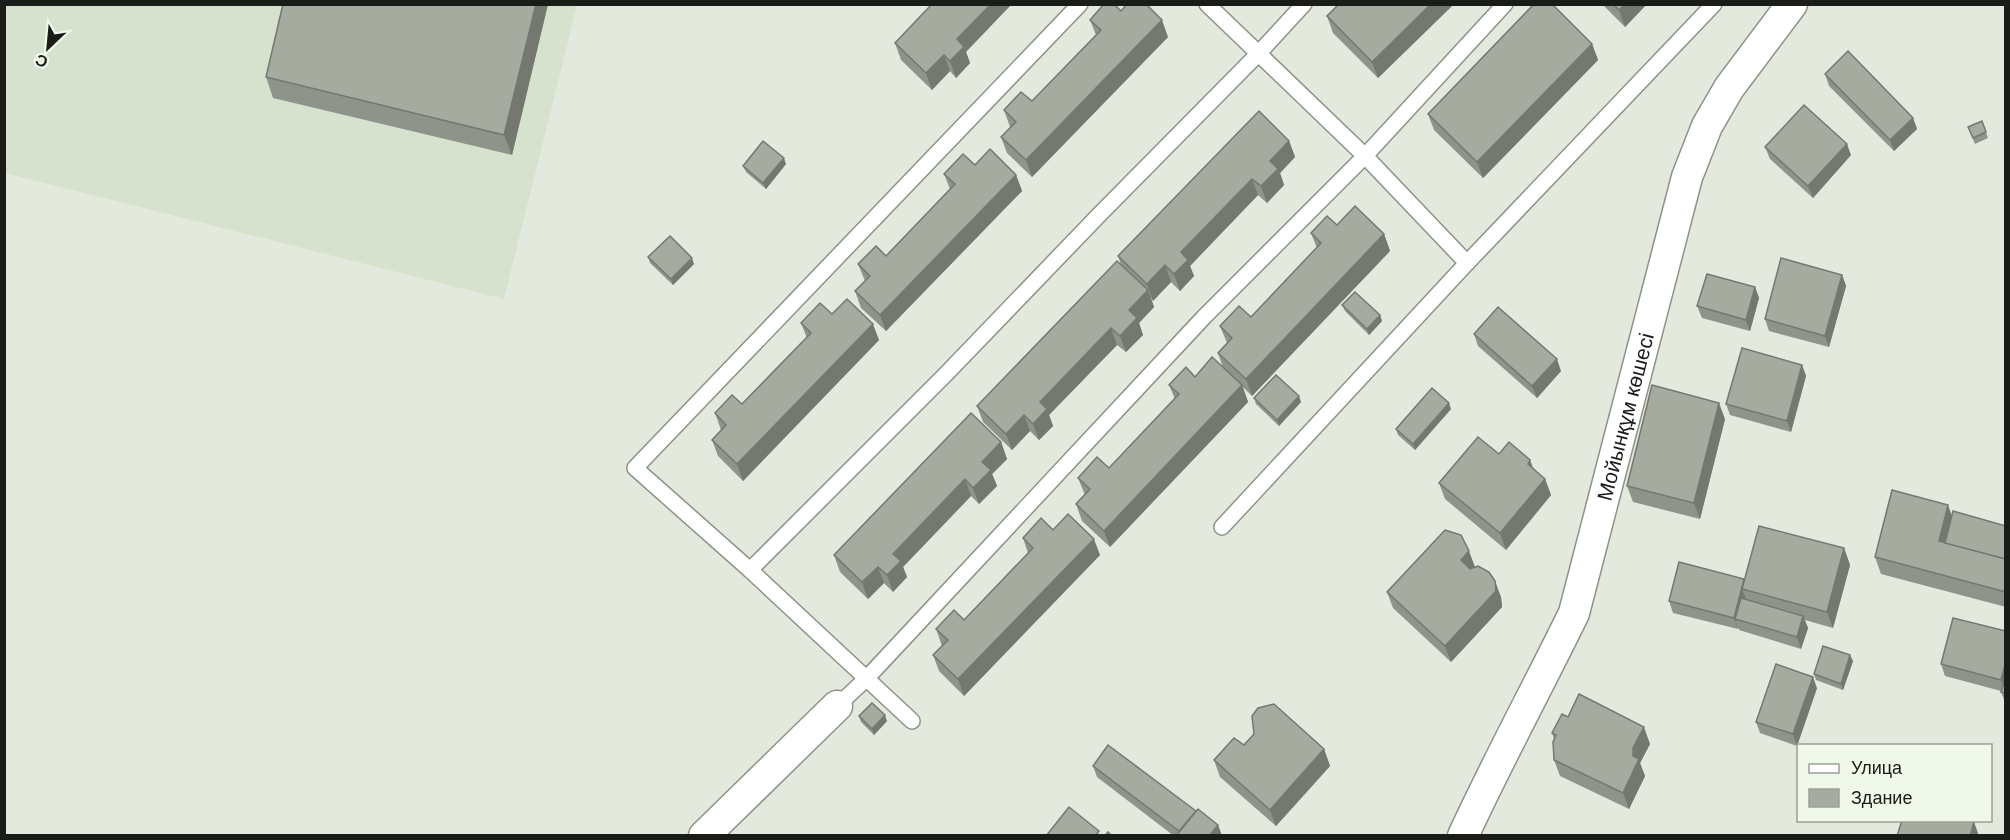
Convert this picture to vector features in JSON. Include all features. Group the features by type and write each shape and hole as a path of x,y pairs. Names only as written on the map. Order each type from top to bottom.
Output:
{"street":[{"name":"Мойынқұм көшесі","path":"1463,836 1574,613 1687,177 1707,126 1729,88 1792,4"},
{"path":"704,836 837,706"}],"lane":[{"path":"912,721 750,570 635,468 1080,4"},
{"path":"1207,4 1365,156 1467,263"},
{"path":"750,570 946,374 1304,4"},
{"path":"837,706 866,679 1204,317 1365,156 1505,4"},
{"path":"1222,527 1467,263 1714,4"}],"shaded area":[{"path":"4,5 577,5 504,299 5,173"}],"building":[{"path":"283,4 536,4 504,135 266,77"},
{"path":"932,4 991,4 957,39 964,47 950,61 944,55 926,73 895,43"},
{"path":"1104,4 1114,4 1121,11 1127,4 1146,4 1162,20 1026,160 1001,137 1016,122 1004,110 1021,92 1032,101 1101,30 1090,20"},
{"path":"1339,4 1431,4 1372,62 1327,16"},
{"path":"1534,4 1552,4 1592,44 1477,162 1428,114"},
{"path":"1613,4 1625,4 1619,10"},
{"path":"1848,51 1913,118 1890,140 1825,74"},
{"path":"1804,105 1847,144 1808,186 1765,147"},
{"path":"1259,111 1289,141 1270,161 1278,169 1261,186 1252,179 1181,252 1188,260 1174,274 1165,265 1147,284 1118,256"},
{"path":"1982,121 1986,132 1973,138 1968,127"},
{"path":"763,141 784,158 763,183 743,166"},
{"path":"990,149 1016,175 880,315 855,291 870,276 858,264 876,246 886,256 955,184 944,174 963,154 975,165"},
{"path":"1355,206 1384,234 1246,379 1218,353 1232,338 1220,326 1239,306 1251,317 1321,243 1311,233 1327,216 1337,225"},
{"path":"670,236 692,258 671,279 648,257"},
{"path":"1781,258 1842,275 1825,336 1765,319"},
{"path":"1117,261 1148,290 1129,310 1137,318 1120,336 1111,328 1040,402 1047,409 1033,424 1024,415 1006,434 977,406"},
{"path":"1707,274 1755,287 1746,320 1697,306"},
{"path":"1355,292 1380,315 1367,329 1342,305"},
{"path":"847,299 873,324 737,464 712,440 726,425 715,413 732,395 742,404 811,333 801,323 820,303 832,314"},
{"path":"1498,307 1557,359 1532,386 1474,334"},
{"path":"1742,348 1802,365 1787,421 1726,404"},
{"path":"1212,357 1242,385 1104,531 1076,504 1090,489 1078,478 1097,457 1109,468 1179,394 1169,385 1186,367 1195,377"},
{"path":"1276,375 1299,396 1277,420 1254,398"},
{"path":"1652,385 1719,403 1694,503 1627,486"},
{"path":"1432,388 1449,403 1413,444 1396,429"},
{"path":"971,413 1001,442 982,462 991,470 973,488 965,479 893,554 901,561 887,575 878,567 862,582 834,555"},
{"path":"1478,437 1499,454 1509,442 1530,460 1528,464 1545,479 1500,533 1439,483"},
{"path":"1892,490 1948,505 1939,541 2006,559 2006,592 1875,557"},
{"path":"1953,511 2006,526 2006,559 1945,543"},
{"path":"1068,514 1094,539 958,679 933,655 948,640 936,629 954,610 964,620 1033,548 1023,538 1041,518 1053,530"},
{"path":"1759,526 1844,548 1827,612 1742,589"},
{"path":"1445,530 1461,535 1469,551 1461,560 1470,569 1478,566 1489,572 1495,581 1496,591 1445,646 1387,592"},
{"path":"1679,562 1744,579 1734,618 1669,601"},
{"path":"1741,598 1803,616 1797,637 1735,619"},
{"path":"1953,618 2006,631 2006,661 2001,680 1941,664"},
{"path":"1823,646 1850,655 1841,684 1814,674"},
{"path":"1776,664 1813,677 1793,734 1756,722"},
{"path":"2006,676 2006,694 2001,692"},
{"path":"1579,694 1644,727 1633,748 1633,756 1639,759 1623,793 1554,760 1553,742 1556,735 1552,733 1562,714 1568,717"},
{"path":"872,703 885,715 872,729 859,716"},
{"path":"1274,704 1324,749 1270,810 1214,760 1234,738 1244,745 1254,734 1252,716 1258,708"},
{"path":"1108,745 1196,811 1179,831 1093,766"},
{"path":"1069,807 1099,831 1095,836 1046,836"},
{"path":"1198,809 1218,825 1209,836 1176,836"},
{"path":"1901,822 1974,822 1970,836 1897,836"}]}
